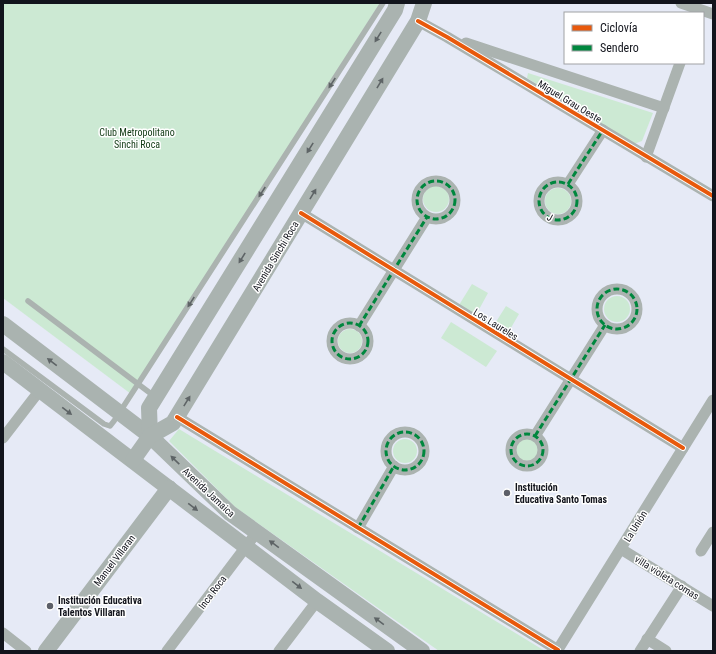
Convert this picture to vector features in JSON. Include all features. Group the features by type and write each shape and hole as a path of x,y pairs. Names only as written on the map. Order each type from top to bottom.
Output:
{"main road":[{"path":"150,436 149,408 391,17 397,3"},
{"name":"Avenida Sinchi Roca","path":"133,460 150,436 173,423 177,417 418,21 424,3"},
{"name":"Avenida Jamaica","path":"3,324 150,436 230,513 422,651"},
{"name":"Avenida Jamaica","path":"3,362 317,601 388,651"},
{"name":"Manuel Villaran","path":"46,651 169,488"}],"street":[{"path":"681,3 699,11"},
{"name":"Miguel Grau Oeste","path":"418,21 713,196"},
{"path":"447,37 664,108"},
{"path":"646,157 680,64"},
{"path":"568,184 603,130"},
{"name":"Los Laureles","path":"301,213 683,448"},
{"path":"359,326 427,217"},
{"path":"535,436 605,325"},
{"path":"3,438 40,390"},
{"name":"La Unión","path":"557,651 713,400"},
{"path":"177,417 557,651"},
{"path":"358,528 394,466"},
{"name":"Inca Roca","path":"167,651 257,532"},
{"path":"701,551 713,532"},
{"name":"villa violeta comas","path":"621,549 713,606"},
{"path":"640,651 682,586"},
{"path":"279,651 317,601"},
{"path":"3,633 26,651"},
{"path":"388,651 401,637"},
{"path":"647,639 666,651"}],"lane":[{"path":"3,349 104,424 110,426 383,3"},
{"path":"28,301 156,397"}],"green space":[{"name":"Club Metropolitano Sinchi Roca","path":"3,3 380,3 131,394 3,298"},
{"path":"528,73 653,113 642,141 634,144 527,78"},
{"path":"436,186 446,189 449,199 446,209 436,212 426,209 423,199 426,189"},
{"path":"558,188 568,191 571,201 568,211 558,214 548,211 545,201 548,191"},
{"path":"472,284 488,293 476,315 459,305"},
{"path":"617,296 626,300 630,309 626,318 617,322 608,318 604,309 608,300"},
{"path":"506,306 519,314 508,333 494,325"},
{"path":"451,322 497,351 486,367 441,338"},
{"path":"350,329 359,332 362,341 359,350 350,353 341,350 338,341 341,332"},
{"path":"179,429 545,651 439,651 235,507 169,441"},
{"path":"405,439 414,442 417,451 414,460 405,463 396,460 393,451 396,442"},
{"path":"527,439 535,442 538,450 535,458 527,461 519,458 516,450 519,442"}],"marked path":[{"path":"568,184 603,130"},
{"path":"432,181 440,181 450,186 454,193 455,200 454,207 450,214 440,219 432,219 422,214 420,211 417,204 417,196 422,186 425,184 432,181"},
{"path":"554,182 562,182 572,187 576,194 577,201 576,208 572,215 562,220 554,220 544,215 542,212 539,205 539,197 544,187 547,185 554,182"},
{"path":"359,326 427,217"},
{"path":"617,289 631,295 637,309 631,323 617,329 603,323 597,309 603,295 617,289"},
{"path":"350,323 363,328 368,341 363,354 350,359 337,354 332,341 337,328 350,323"},
{"path":"535,436 605,325"},
{"path":"405,432 418,438 424,451 418,464 405,470 392,464 386,451 392,438 405,432"},
{"path":"524,434 530,434 539,438 543,450 539,462 530,466 524,466 515,462 511,453 511,447 515,438 524,434"},
{"path":"358,528 394,466"}],"cycle path":[{"path":"418,21 713,196"},
{"path":"301,213 683,448"},
{"path":"177,417 558,650"}],"place":[{"name":"Institución Educativa Santo Tomas","path":"507,493"},
{"name":"Institución Educativa Talentos Villaran","path":"50,606"}]}
